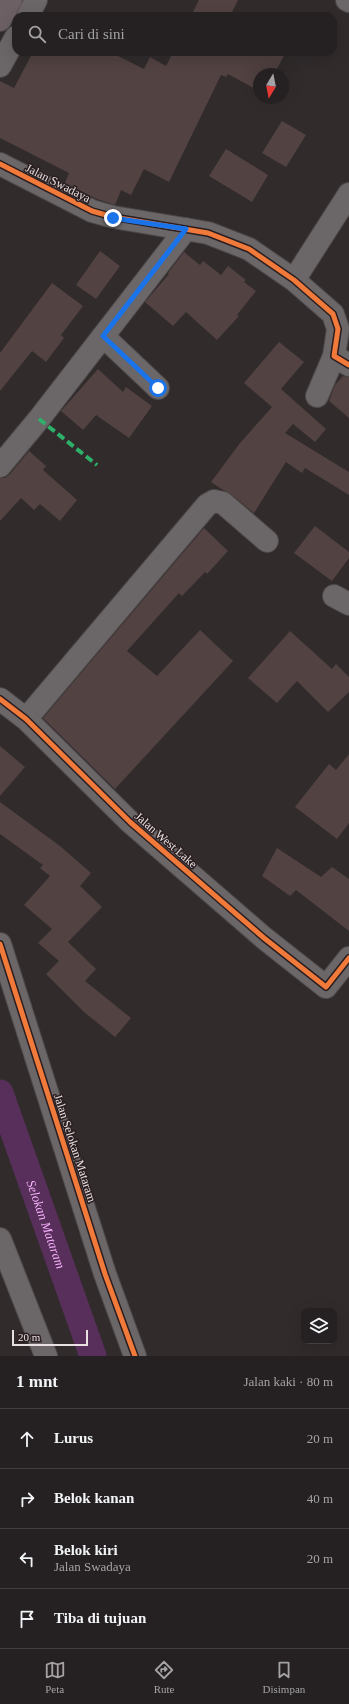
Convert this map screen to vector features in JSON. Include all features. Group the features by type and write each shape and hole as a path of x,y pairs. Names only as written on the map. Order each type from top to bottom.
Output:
{"highway":[{"path":"0,20 11,0"}],"street":[{"path":"30,12 36,0"},
{"path":"0,66 12,44"},
{"name":"Jalan Swadaya","path":"0,164 92,211 113,218 208,233 248,249 294,280 334,314 338,329 342,360 317,396"},
{"path":"294,280 349,194"},
{"path":"0,466 39,420 186,229"},
{"path":"103,336 158,388"},
{"path":"26,718 207,505 214,500 223,504 267,541"},
{"name":"Jalan West Lake","path":"0,699 26,718 130,822 264,938 326,987 349,958"},
{"name":"Jalan Selokan Mataram","path":"0,944 105,1274 135,1356"},
{"path":"0,1239 46,1356"}],"building":[{"path":"199,0 238,0 232,12 193,12"},
{"path":"31,56 118,56 144,69 150,57 166,66 171,56 284,56 277,68 253,68 253,88 228,74 226,77 221,75 169,182 144,169 131,195 121,190 115,205 97,199 65,183 69,173 0,138 0,81 14,88"},
{"path":"282,121 306,135 286,167 262,153"},
{"path":"226,149 268,175 252,202 209,176"},
{"path":"100,251 120,266 96,299 76,285"},
{"path":"184,252 200,265 203,261 221,275 228,266 246,280 244,282 256,291 237,315 239,316 217,340 186,312 173,326 145,302 169,274 168,273"},
{"path":"52,283 83,306 61,335 64,338 46,362 32,351 0,391 0,353"},
{"path":"279,342 304,362 281,389 326,429 315,442 293,424 285,433 349,472 349,495 305,468 302,473 286,462 254,513 231,494 211,482 240,443 272,407 244,383"},
{"path":"98,369 123,392 126,387 152,406 129,438 96,415 83,430 61,411"},
{"path":"343,376 349,377 349,418 329,401 335,385"},
{"path":"29,451 46,466 43,470 77,500 60,521 40,504 34,510 21,498 0,521 0,478 5,478 10,474"},
{"path":"315,526 349,552 349,558 332,581 294,553"},
{"path":"204,528 228,551 207,574 205,572 182,596 179,593 127,651 157,676 200,630 233,661 115,789 43,718"},
{"path":"290,631 332,669 336,664 349,677 349,692 328,712 297,681 277,703 248,678"},
{"path":"0,746 25,767 0,796"},
{"path":"349,754 349,823 337,839 295,807 329,764 336,770"},
{"path":"0,802 60,846 91,873 80,886 102,907 68,942 96,969 85,981 131,1018 115,1037 84,1012 46,974 59,961 38,943 52,929 24,905 50,876 40,868 43,865 0,834"},
{"path":"277,848 321,877 332,867 349,879 349,931 296,890 290,896 262,876"}],"waterway":[{"name":"Selokan Mataram","path":"0,1093 93,1356"}],"marked path":[{"path":"39,419 97,465"}],"cycle path":[{"path":"0,164 92,211 113,217 208,233 249,249 294,280 333,314 338,329 334,356 349,365"},
{"path":"0,699 26,719 130,822 264,938 326,987 349,958"},
{"path":"0,944 105,1274 135,1356"}],"route":[{"path":"113,218 186,229 103,336 158,388"}]}
